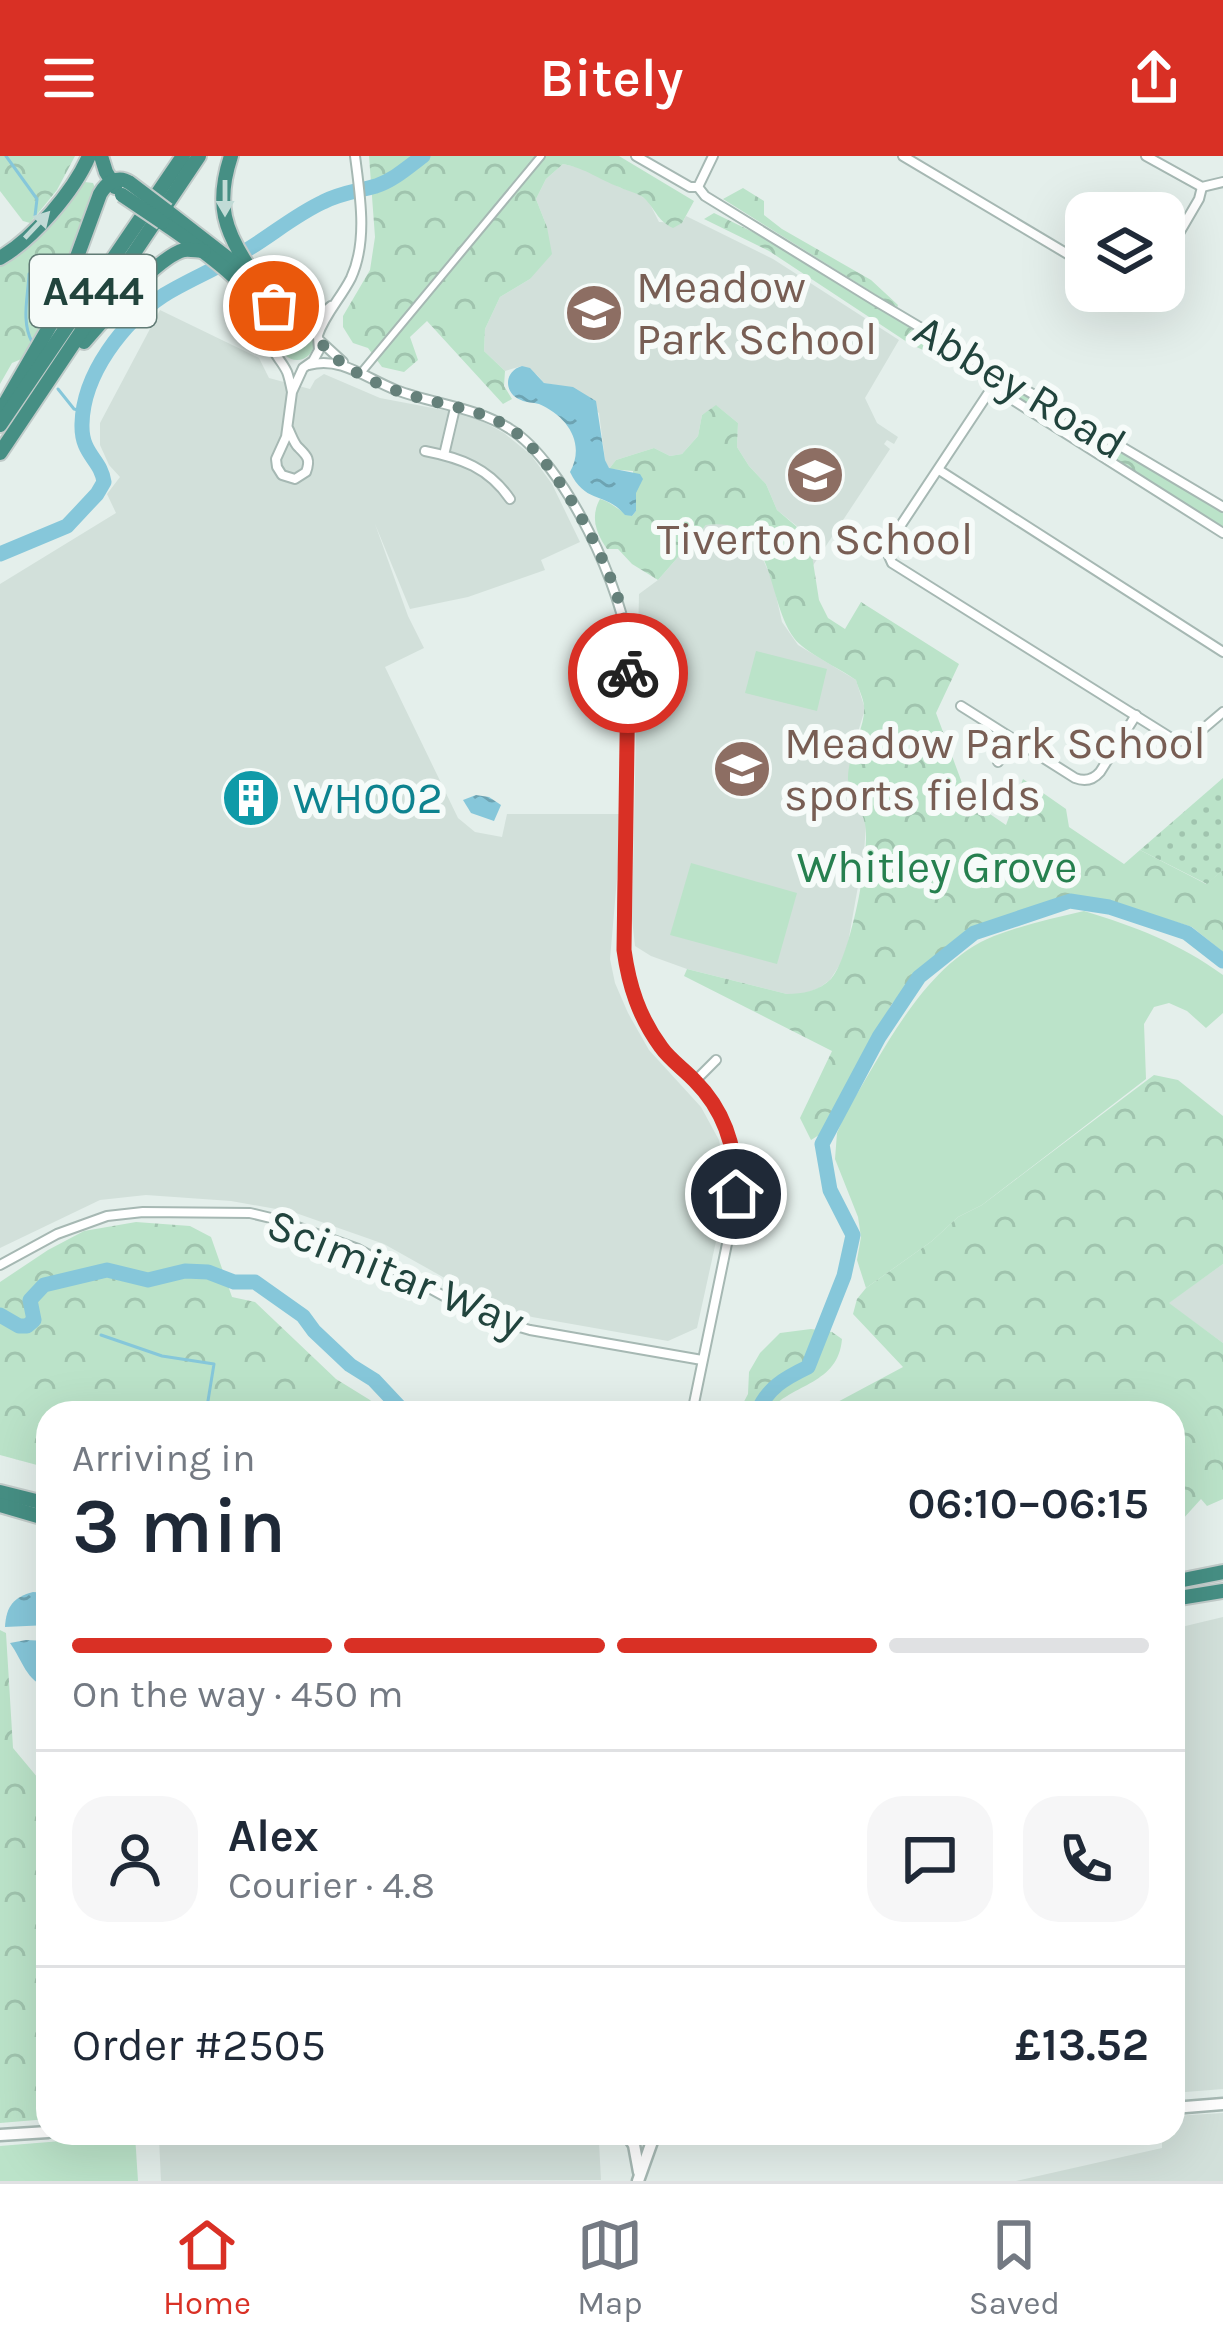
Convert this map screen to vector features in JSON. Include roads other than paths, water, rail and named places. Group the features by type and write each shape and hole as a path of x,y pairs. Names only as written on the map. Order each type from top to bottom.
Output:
{"highway":[{"path":"0,258 33,231 89,156"},
{"path":"101,156 112,182 218,251 274,306 299,322"},
{"name":"A444","path":"0,425 183,156"},
{"name":"A444","path":"0,453 199,156"},
{"path":"218,251 231,156"},
{"path":"0,412 55,316 100,194 112,182"},
{"path":"49,381 149,274 179,251 218,251 241,272 269,322 272,340"},
{"path":"0,1492 36,1501"},
{"path":"0,1505 36,1516"},
{"path":"1185,1580 1223,1572"},
{"path":"1185,1597 1223,1591"}],"street":[{"path":"288,428 297,447 307,454 309,465 296,479 278,470 277,456 283,450 292,392 318,354 318,338 359,255 355,156"},
{"path":"360,374 541,156"},
{"name":"Abbey Road","path":"636,156 698,187 704,196 861,292 1223,507"},
{"path":"698,187 713,156"},
{"path":"903,156 1065,252"},
{"path":"1146,156 1202,187 1223,182"},
{"path":"1185,223 1202,187"},
{"path":"292,392 272,340 282,326 320,315 336,302"},
{"path":"299,322 312,328 360,374 401,392 490,418 534,448 587,532 617,596 628,654 627,972 649,1030 711,1099 728,1133 736,1172 735,1205 694,1401"},
{"path":"284,365 294,369 328,362 348,367"},
{"path":"1001,374 889,543 892,562 1181,742 1190,740 1223,712"},
{"name":"Abbey Road","path":"994,388 1223,533"},
{"path":"444,455 455,408"},
{"path":"283,450 297,447"},
{"path":"424,451 488,473 510,499"},
{"path":"939,470 1223,652"},
{"path":"961,706 1075,778 1089,780 1100,772 1136,715"},
{"path":"998,762 1013,739"},
{"path":"695,1081 716,1060"},
{"name":"Scimitar Way","path":"0,1264 57,1234 107,1216 250,1213 358,1249 463,1306 516,1327 702,1360"},
{"path":"1185,2107 1223,2104"},
{"path":"0,2135 36,2133"},
{"path":"634,2145 639,2178"},
{"path":"639,2178 651,2145"}],"water":[{"path":"522,366 544,383 573,387 596,401 609,468 640,474 643,479 632,516 576,482 570,472 575,441 565,423 549,409 515,397 509,387 512,372"},
{"path":"476,795 501,805 494,821 471,813 463,800"},
{"path":"36,1592 36,1626 5,1627 12,1603"},
{"path":"36,1640 36,1680 30,1675 10,1643"}],"waterway":[{"path":"6,156 37,199 35,216"},
{"path":"0,554 67,526 104,482 85,443 84,405 98,368 134,320 164,295 313,207 383,183 423,156"},
{"path":"29,274 26,317 32,342"},
{"path":"58,389 74,409 82,411"},
{"path":"764,1401 778,1385 808,1367 844,1276 853,1235 830,1190 822,1144 879,1037 919,977 974,933 1070,901 1109,907 1187,933 1223,961"},
{"path":"0,1315 27,1326 34,1320 30,1300 44,1285 107,1270 148,1280 185,1271 255,1282 303,1316 350,1365 374,1380 394,1401"},
{"path":"101,1335 162,1356 214,1364 208,1401"}],"place":[{"name":"Meadow Park School","path":"594,313"},
{"name":"Tiverton School","path":"815,475"},
{"name":"Meadow Park School sports fields","path":"742,769"},
{"name":"WH002","path":"251,798"}],"park label":[{"name":"Whitley Grove","path":"937,867"}]}
